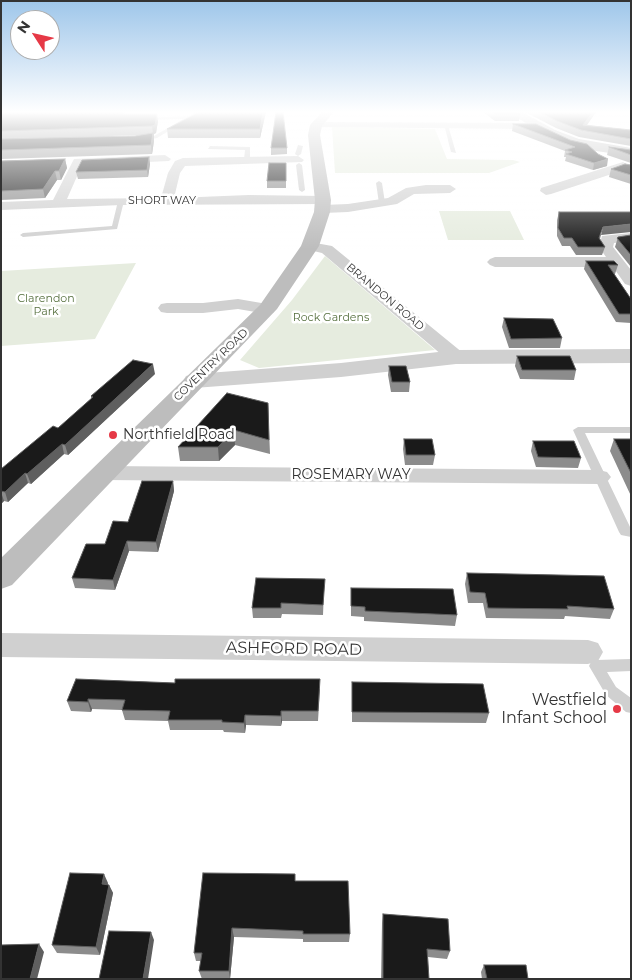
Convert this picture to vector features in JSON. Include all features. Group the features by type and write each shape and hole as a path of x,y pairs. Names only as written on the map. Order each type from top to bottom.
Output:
{"main road":[{"name":"COVENTRY ROAD","path":"1,577 268,309 310,246 323,204 317,158"}],"street":[{"path":"166,202 174,174 179,164 183,162 276,158"},
{"path":"602,158 627,167"},
{"path":"58,204 73,162 165,159"},
{"path":"546,190 627,167"},
{"name":"SHORT WAY","path":"1,206 121,201 166,202 249,199 323,204 382,202 392,201 411,191 451,189"},
{"path":"631,237 607,239 606,247 631,282"},
{"name":"BRANDON ROAD","path":"310,246 327,249 456,357"},
{"path":"494,262 617,262"},
{"path":"167,308 203,308 238,304 268,309"},
{"path":"194,382 341,370 456,357 631,356"},
{"name":"ROSEMARY WAY","path":"103,473 599,477"},
{"name":"ASHFORD ROAD","path":"1,645 598,661"}],"lane":[{"path":"299,158 302,190"},
{"path":"379,183 382,202"},
{"path":"23,235 115,228 121,201"},
{"path":"631,430 578,430 625,532 631,532"},
{"path":"598,661 631,665"},
{"path":"598,661 611,691 631,707"}],"green space":[{"path":"334,158 446,158 513,160 520,162 489,173 335,173"},
{"path":"439,211 510,211 524,240 448,240"},
{"name":"Rock Gardens","path":"325,256 435,350 259,368 240,360 292,300"},
{"name":"Clarendon Park","path":"136,263 95,339 1,346 1,271"}],"building":[{"path":"149,158 147,170 76,172 82,160"},
{"path":"578,158 608,159 594,163"},
{"path":"65,159 59,171 55,171 43,189 1,191 1,161"},
{"path":"269,163 286,163 286,181 267,181"},
{"path":"625,164 631,165 631,175 611,169"},
{"path":"559,212 631,212 631,224 603,227 599,238 605,247 578,247 572,238 564,238 558,228"},
{"path":"631,235 631,255 617,238"},
{"path":"586,261 614,261 618,265 608,265 631,299 631,314 619,314"},
{"path":"504,318 553,319 562,338 511,339"},
{"path":"517,356 570,356 576,370 522,370"},
{"path":"133,360 153,364 65,445 62,444 27,474 25,473 5,492 1,491 1,469 53,426 58,428 93,397 91,396"},
{"path":"389,366 406,366 410,382 392,382"},
{"path":"227,393 268,403 269,440 234,430 218,447 178,447"},
{"path":"404,439 432,439 435,455 406,455"},
{"path":"614,439 631,439 631,473"},
{"path":"533,441 574,441 581,458 538,457"},
{"path":"142,481 173,481 156,542 127,541 113,580 72,578 86,544 105,544 113,521 128,522"},
{"path":"467,573 604,576 614,609 567,606 568,609 488,608 485,593 470,592"},
{"path":"256,578 325,579 323,605 281,603 281,608 252,608"},
{"path":"351,588 453,589 457,615 365,611 365,607 351,606"},
{"path":"76,679 175,683 175,679 320,679 318,711 281,711 281,716 245,715 244,723 222,722 222,720 168,720 170,711 122,710 125,700 88,699 88,702 67,701"},
{"path":"352,682 483,684 489,713 352,712"},
{"path":"70,873 104,874 102,884 109,885 96,947 52,945"},
{"path":"203,873 295,874 295,881 348,881 350,934 303,934 303,931 232,928 229,971 199,971 202,953 194,953"},
{"path":"383,914 448,919 450,951 427,949 429,979 383,979"},
{"path":"109,931 151,932 143,979 99,979"},
{"path":"39,944 30,979 1,979 1,945"},
{"path":"484,965 526,965 528,979 487,979"}],"place":[{"name":"Northfield Road","path":"113,435"},
{"name":"Westfield Infant School","path":"617,709"}]}
